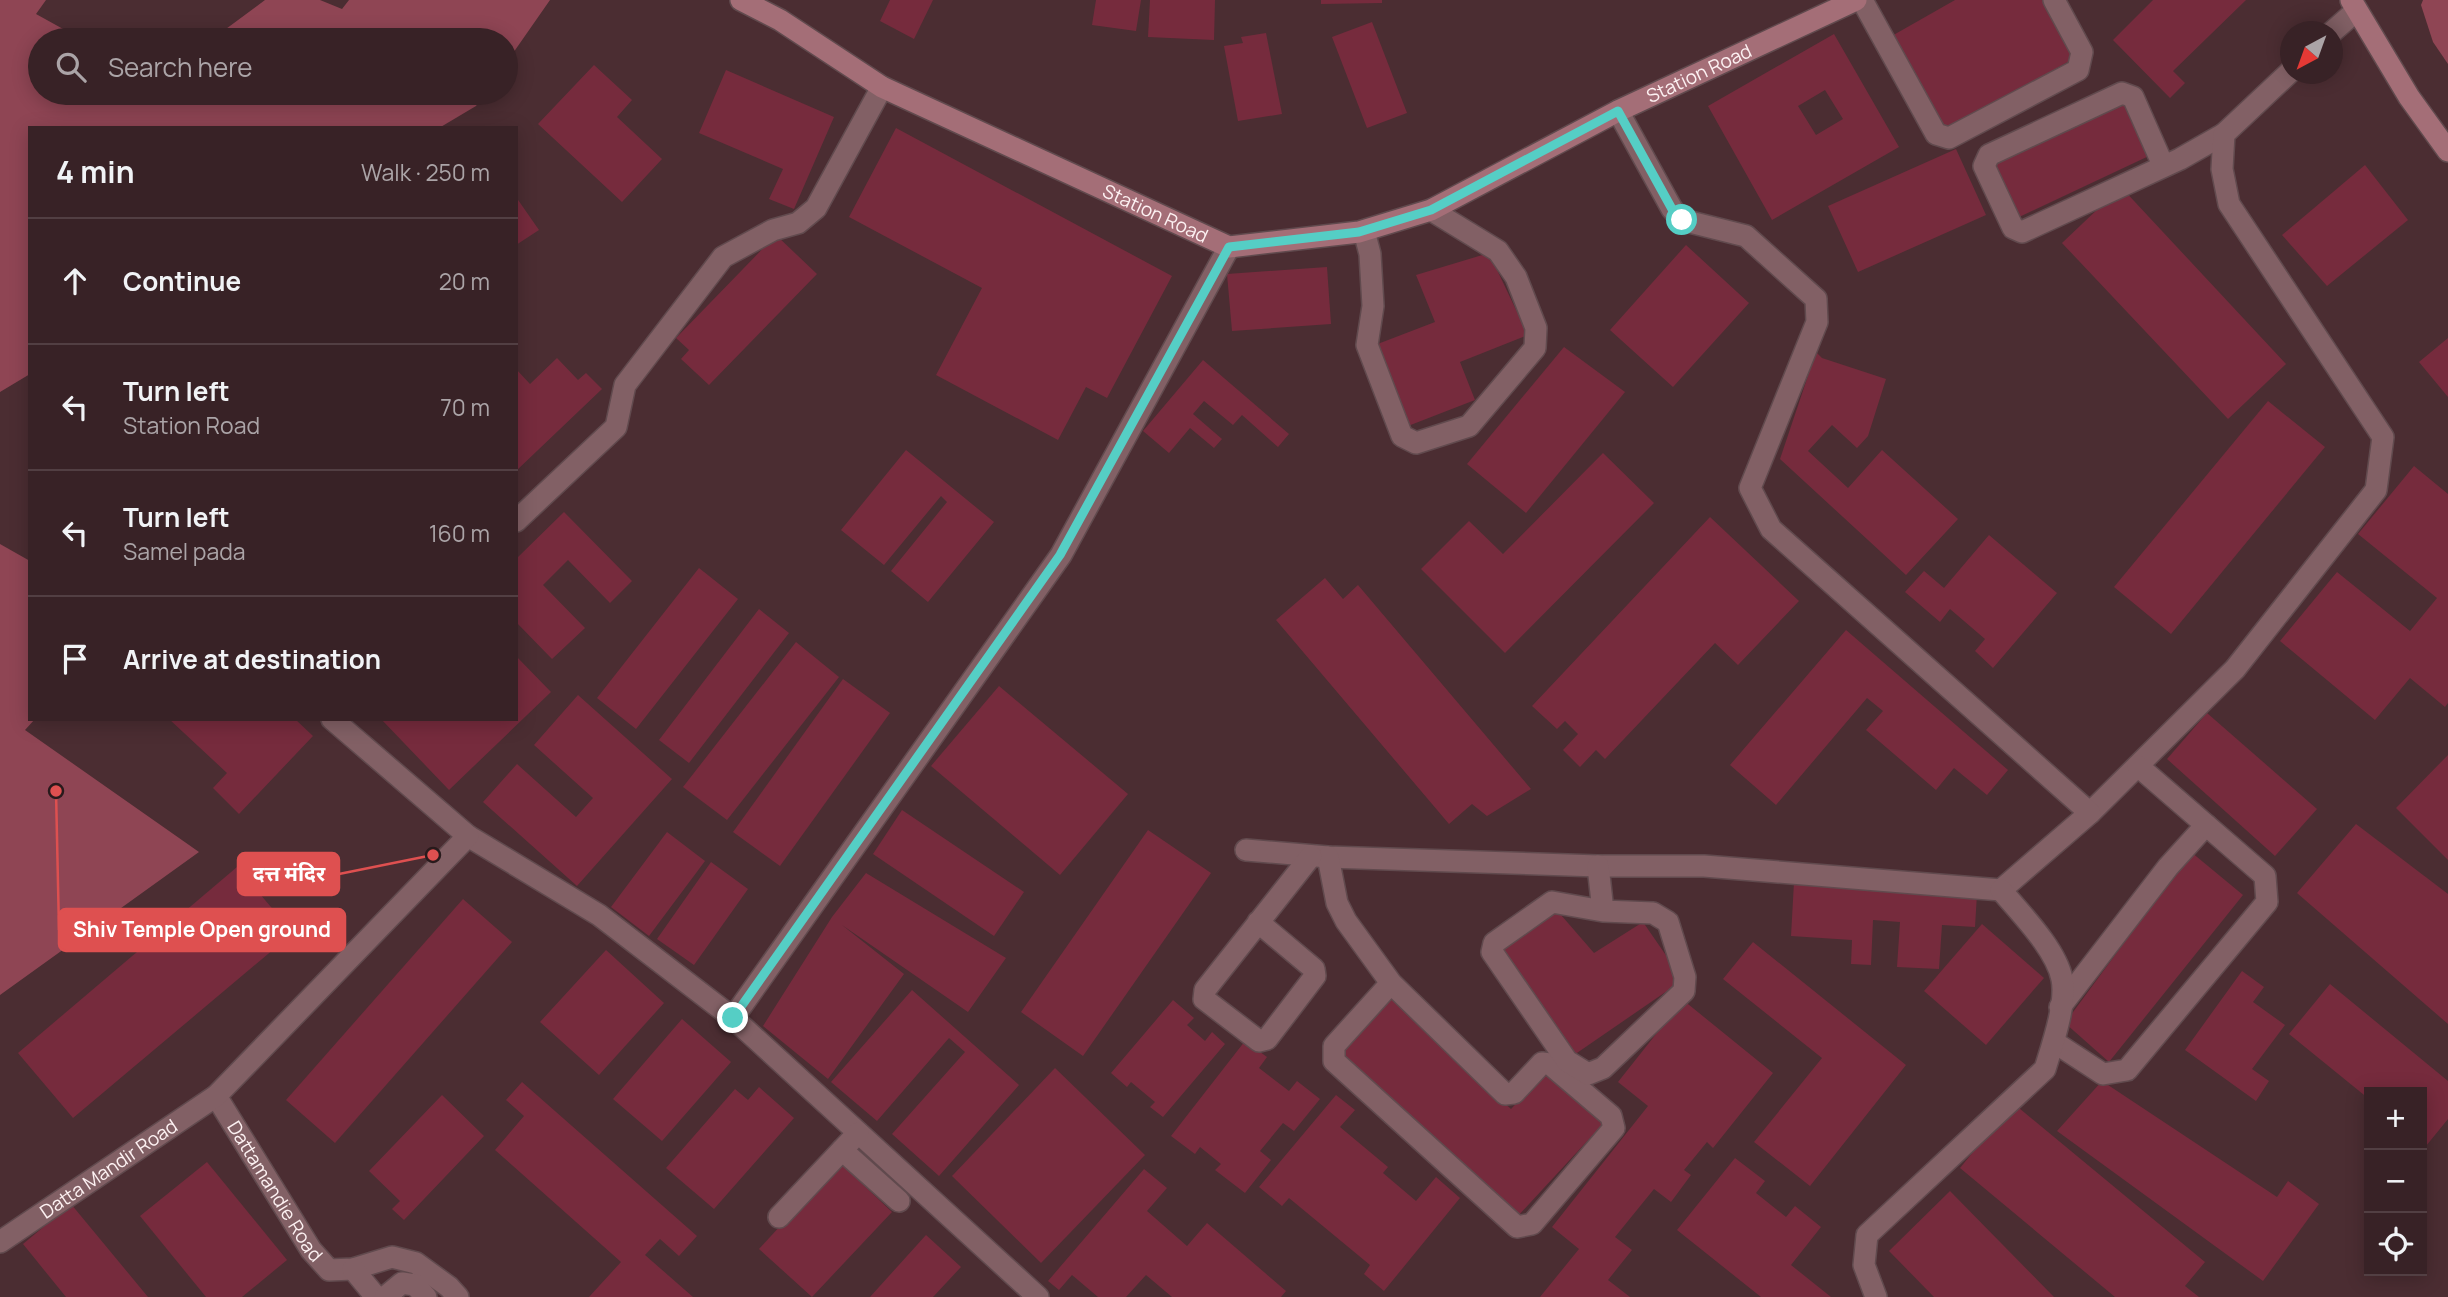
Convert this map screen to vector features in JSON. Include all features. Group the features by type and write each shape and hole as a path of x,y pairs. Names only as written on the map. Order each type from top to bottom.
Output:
{"main road":[{"name":"Station Road","path":"741,0 780,20 883,87 1229,247 1364,230 1431,210 1618,111 1859,0"},
{"path":"2353,5 2409,97 2448,151"}],"street":[{"path":"1859,0 1936,134 1949,138 2078,70 2082,52 2054,0"},
{"path":"2341,21 2353,5"},
{"path":"2163,165 2133,97 2122,93 1989,155 1984,166 2013,228 2022,232 2163,165 2224,134 2280,82"},
{"path":"518,519 616,427 625,385 723,257 773,230 797,223 816,208 883,87"},
{"path":"1618,111 1672,209 1682,220 1746,236 1816,299 1817,322 1750,488 1771,529 2090,813"},
{"path":"1246,850 1320,856 1598,866 1704,866 2001,890 2090,813 2235,669 2376,490 2383,437 2229,204 2222,169 2224,134"},
{"path":"1364,230 1370,254 1373,306 1367,345 1402,436 1416,443 1469,426 1535,348 1536,328 1516,277 1498,251 1431,210"},
{"path":"733,1018 1060,555 1229,247"},
{"path":"333,721 468,835 598,915 733,1018 1038,1297"},
{"path":"2054,1042 2103,1074 2127,1070 2267,902 2265,876 2138,766"},
{"path":"2060,1007 2168,867 2206,825"},
{"name":"Datta Mandir Road","path":"0,1242 216,1096 468,835"},
{"path":"1258,922 1314,969 1315,976 1267,1039 1259,1041 1205,999 1205,989 1258,922 1320,856"},
{"path":"1320,856 1346,921 1391,983 1506,1094 1514,1093 1542,1063 1550,1064 1611,1116 1614,1128 1532,1224 1517,1227 1334,1061 1334,1046 1391,983"},
{"path":"1598,866 1602,911"},
{"path":"1876,1297 1864,1265 1867,1235 2045,1069 2054,1042 2062,980 2052,954 2001,890"},
{"path":"1552,902 1602,911 1653,913 1668,922 1685,978 1684,990 1603,1068 1588,1074 1567,1061 1492,952 1494,943 1552,902"},
{"name":"Dattamandie Road","path":"216,1096 311,1251 329,1270 354,1269 392,1257 416,1263 449,1287 458,1297"},
{"path":"779,1217 858,1133"},
{"path":"842,1150 899,1201"},
{"path":"354,1269 376,1297"},
{"path":"385,1297 402,1283 415,1285 426,1297"}],"shaded area":[{"path":"0,0 46,0 36,14 61,28 28,28 28,105 477,105 442,126 28,126 28,375 0,392"},
{"path":"265,0 320,0 342,9 349,0 550,0 518,46 518,28 227,28"},
{"path":"2423,0 2448,0 2448,64 2433,42 2421,5"},
{"path":"0,544 28,560 28,721 33,721 25,730 199,852 0,995"}],"building":[{"path":"890,0 933,0 914,39 880,21"},
{"path":"1096,0 1141,0 1136,31 1092,25"},
{"path":"1150,0 1215,0 1214,40 1148,37"},
{"path":"1321,0 1382,0 1382,3 1321,4"},
{"path":"1955,0 2045,0 2073,59 1945,131 1890,37"},
{"path":"2153,0 2246,0 2173,71 2185,83 2170,98 2113,40"},
{"path":"1372,22 1407,113 1367,128 1332,37"},
{"path":"1266,33 1282,114 1238,121 1224,46 1243,43 1241,37"},
{"path":"1834,34 1899,147 1772,220 1708,106","holes":["1825,90 1843,119 1816,135 1798,106"]},
{"path":"594,65 632,100 617,117 662,159 622,202 538,124"},
{"path":"726,70 834,117 794,209 769,199 783,169 699,133"},
{"path":"2125,99 2151,155 2017,218 1991,163"},
{"path":"896,128 1172,276 1107,398 1086,387 1058,440 936,375 982,288 849,217"},
{"path":"1956,149 1986,215 1858,272 1828,206"},
{"path":"2365,165 2408,220 2327,286 2282,235"},
{"path":"2121,187 2286,364 2228,419 2062,243"},
{"path":"518,200 539,230 518,244"},
{"path":"776,235 817,274 709,385 681,359 689,350 676,338"},
{"path":"1686,245 1749,303 1673,387 1610,330"},
{"path":"1489,253 1528,335 1460,362 1475,400 1408,426 1375,345 1435,322 1416,275"},
{"path":"1327,267 1331,324 1232,331 1227,274"},
{"path":"2448,338 2448,397 2419,362"},
{"path":"1564,347 1625,392 1526,513 1467,464"},
{"path":"1816,352 1822,358 1886,379 1868,436 1857,448 1832,425 1808,451 1848,488 1882,450 1958,519 1906,575 1780,459"},
{"path":"557,358 578,380 586,373 602,389 518,469 518,371 530,384"},
{"path":"1203,360 1289,434 1278,447 1242,415 1233,425 1204,401 1193,414 1222,439 1214,448 1190,428 1169,453 1143,431"},
{"path":"2268,401 2325,447 2171,634 2114,587"},
{"path":"906,450 994,522 928,602 891,571 947,502 941,496 884,565 841,530"},
{"path":"1603,453 1654,503 1505,653 1421,569 1469,521 1503,554"},
{"path":"2414,466 2448,494 2448,703 2445,707 2410,678 2375,720 2280,641 2337,572 2410,631 2437,598 2358,534"},
{"path":"564,512 632,581 610,603 568,560 543,585 585,628 552,659 518,624 518,557"},
{"path":"1710,517 1799,601 1738,665 1715,643 1605,759 1596,750 1580,767 1563,750 1578,734 1565,721 1557,729 1532,706"},
{"path":"1989,535 2057,593 1993,668 1975,651 1985,639 1950,609 1940,622 1905,592 1924,571 1944,588"},
{"path":"699,568 738,599 636,729 597,698"},
{"path":"1325,578 1343,599 1358,585 1531,789 1487,816 1472,804 1449,824 1276,620"},
{"path":"759,609 789,633 689,763 659,740"},
{"path":"1846,630 2008,770 1987,795 1954,768 1936,790 1866,730 1883,711 1867,698 1776,805 1730,765"},
{"path":"796,642 839,677 727,820 683,787"},
{"path":"518,658 551,692 449,790 383,721 518,721"},
{"path":"843,679 890,713 780,866 733,832"},
{"path":"999,686 1128,794 1060,875 931,766"},
{"path":"578,695 672,779 577,886 483,802 517,764 576,817 593,798 534,745"},
{"path":"2207,713 2317,809 2275,856 2167,759"},
{"path":"171,721 297,721 313,736 239,814 213,788 227,773"},
{"path":"2448,755 2448,860 2396,808"},
{"path":"902,810 1024,892 994,936 873,854"},
{"path":"2356,824 2448,894 2448,1024 2297,893"},
{"path":"1148,830 1211,873 1083,1056 1021,1012"},
{"path":"667,832 705,861 649,936 611,907"},
{"path":"2191,852 2243,895 2109,1062 2065,1023"},
{"path":"711,862 748,889 694,965 657,939"},
{"path":"237,867 293,933 73,1118 18,1053"},
{"path":"866,873 1006,958 968,1012 842,925 904,974 828,1079 763,1026 832,917"},
{"path":"1794,882 1977,894 1975,927 1942,925 1939,969 1897,967 1900,922 1873,920 1871,965 1851,964 1852,940 1791,936"},
{"path":"463,899 512,942 335,1143 286,1100"},
{"path":"1555,908 1594,953 1643,922 1683,980 1574,1055 1498,949"},
{"path":"1982,924 2044,978 1986,1045 1924,991"},
{"path":"1753,942 1906,1065 1810,1186 1754,1142 1822,1058 1723,979"},
{"path":"606,950 664,1003 599,1075 540,1022"},
{"path":"2242,971 2264,987 2253,1002 2285,1025 2252,1069 2269,1081 2256,1101 2185,1050"},
{"path":"2330,984 2448,1081 2448,1119 2427,1145 2427,1087 2364,1087 2364,1095 2289,1034"},
{"path":"912,990 1019,1085 939,1176 892,1134 965,1052 949,1038 877,1121 831,1082"},
{"path":"1390,998 1511,1109 1546,1072 1603,1124 1517,1217 1338,1054"},
{"path":"1173,1000 1194,1018 1187,1025 1205,1041 1212,1032 1225,1044 1163,1117 1150,1107 1155,1102 1131,1082 1127,1087 1111,1073"},
{"path":"1683,1000 1773,1073 1713,1148 1707,1142 1684,1170 1691,1175 1671,1202 1654,1189 1615,1237 1632,1250 1608,1280 1630,1297 1540,1297 1579,1249 1552,1227 1648,1106 1618,1082"},
{"path":"682,1019 731,1062 662,1141 613,1099"},
{"path":"1245,1041 1267,1057 1259,1068 1289,1091 1297,1081 1320,1099 1294,1131 1283,1123 1260,1151 1271,1160 1245,1193 1215,1170 1221,1164 1200,1147 1195,1154 1171,1136"},
{"path":"1055,1068 1145,1155 1041,1263 952,1176"},
{"path":"2102,1081 2277,1197 2288,1181 2319,1204 2263,1281 2057,1131"},
{"path":"522,1082 697,1236 679,1256 660,1239 645,1255 693,1297 589,1297 621,1262 495,1150 524,1116 506,1100"},
{"path":"759,1087 794,1118 714,1209 666,1168 735,1089 748,1100"},
{"path":"442,1095 484,1136 404,1220 392,1209 400,1201 369,1171"},
{"path":"1336,1095 1355,1110 1340,1127 1388,1167 1383,1173 1416,1201 1436,1177 1460,1198 1384,1291 1364,1274 1370,1265 1289,1198 1282,1206 1259,1187"},
{"path":"2013,1103 2205,1262 2185,1286 2199,1297 2115,1297 1960,1168"},
{"path":"1735,1158 1765,1181 1756,1193 1786,1217 1795,1206 1821,1227 1791,1265 1831,1297 1761,1297 1677,1230"},
{"path":"207,1162 287,1260 242,1297 206,1297 140,1216"},
{"path":"839,1162 892,1212 812,1297 759,1249"},
{"path":"1144,1169 1167,1188 1147,1211 1187,1246 1207,1223 1286,1291 1281,1297 1172,1297 1146,1275 1126,1297 1098,1297 1072,1275 1059,1290 1048,1281"},
{"path":"1950,1191 2054,1297 1934,1297 1889,1251"},
{"path":"71,1204 148,1297 66,1297 23,1244"},
{"path":"926,1235 961,1267 933,1297 870,1297"}],"place":[{"name":"Shiv Temple Open ground","path":"56,791"},
{"name":"दत्त मंदिर","path":"433,855"}],"route":[{"path":"733,1018 1060,555 1229,247 1359,232 1431,210 1618,111 1672,209 1682,220"}]}
